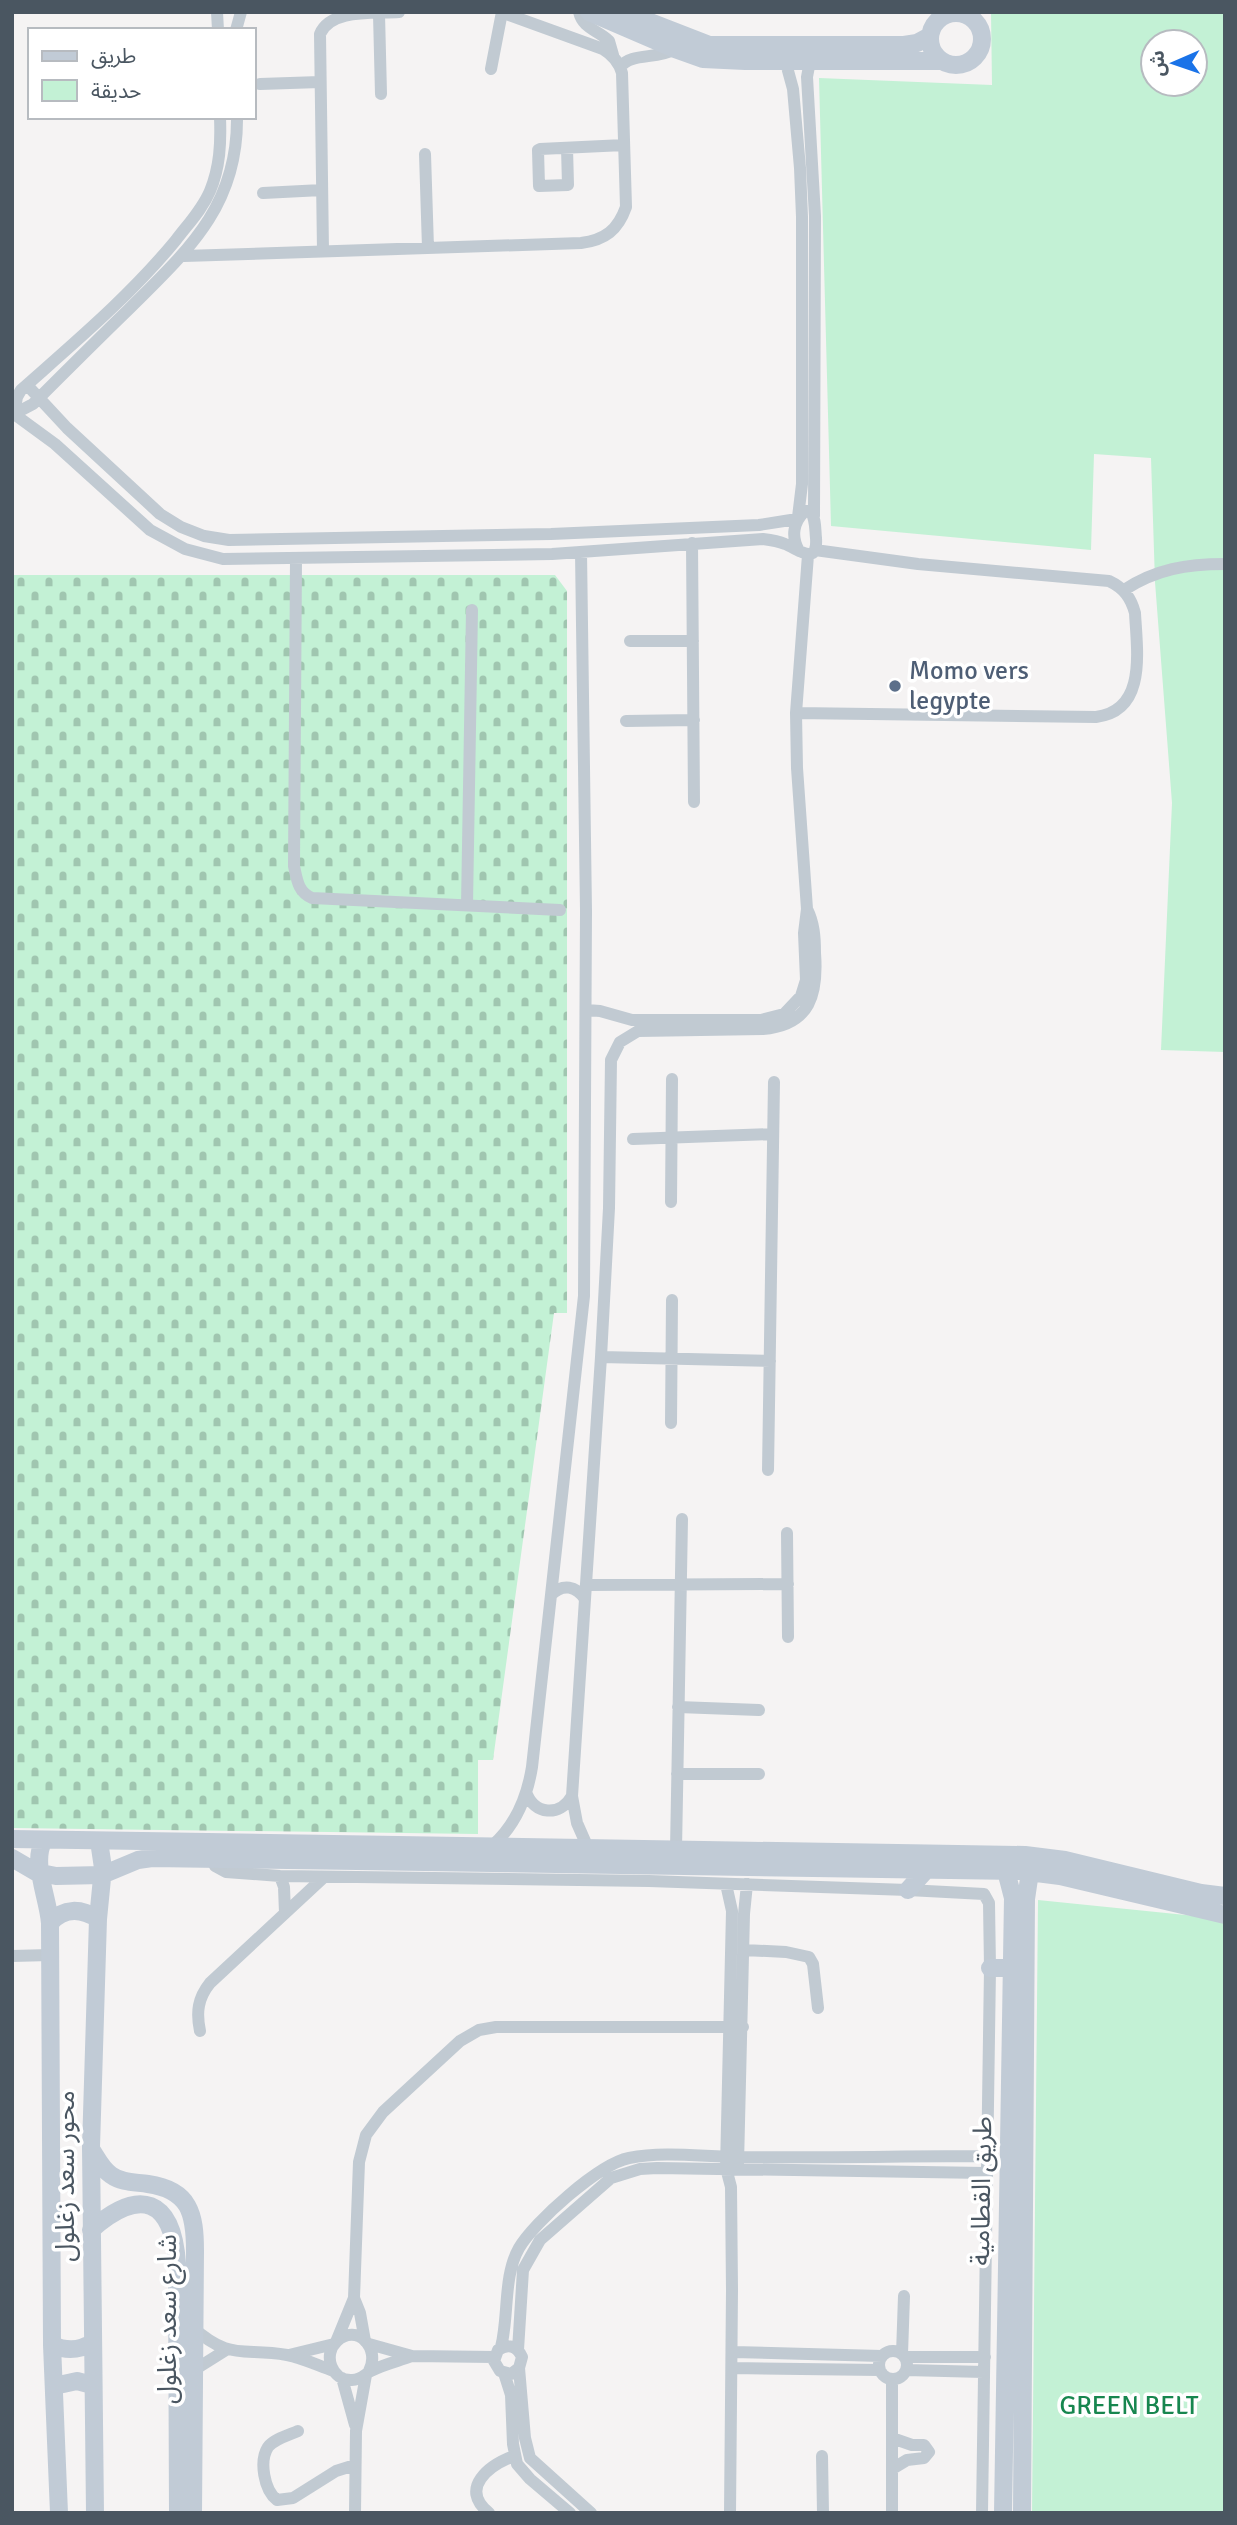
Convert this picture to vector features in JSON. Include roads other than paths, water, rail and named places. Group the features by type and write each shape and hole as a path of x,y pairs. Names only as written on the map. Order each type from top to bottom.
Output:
{"main road":[{"path":"589,12 703,59 942,61 959,65 974,57 981,41 977,19 964,14 947,13 933,25 931,48 942,61"},
{"path":"624,12 691,39 717,45 904,45 917,43 930,36"},
{"path":"12,1839 1025,1855 1065,1860 1201,1893 1225,1896"},
{"name":"محور سعد زغلول","path":"44,1840 38,1853 50,1923 52,2345 59,2513"},
{"name":"محور سعد زغلول","path":"94,2513 91,2147 98,1919 102,1875 99,1840"},
{"path":"12,1858 41,1874 56,1876 102,1875 145,1858 1030,1872 1225,1915"},
{"path":"908,1890 926,1869"},
{"name":"طريق القطامية","path":"1003,2513 1013,1898 1006,1871"},
{"name":"طريق القطامية","path":"1022,2513 1026,1899 1030,1872"},
{"path":"50,1923 56,1916 74,1910 98,1919"},
{"path":"990,1968 1012,1968"},
{"name":"شارع سعد زغلول","path":"91,2147 111,2176 161,2187 181,2197 192,2214 195,2234 193,2513"},
{"name":"شارع سعد زغلول","path":"91,2230 110,2213 134,2204 148,2205 159,2211 169,2223 176,2249 178,2513"},
{"path":"52,2345 76,2350 92,2343"},
{"path":"1005,2358 1024,2359"},
{"path":"54,2386 69,2381 92,2385"}],"street":[{"path":"323,251 319,38 324,26 340,16 399,12"},
{"path":"491,69 502,12 603,49 616,61"},
{"path":"184,256 596,241 610,233 621,222 626,206 625,145 616,61 609,41 586,27 579,12"},
{"path":"379,13 381,94"},
{"path":"616,61 657,57 675,49"},
{"path":"781,61 787,67 793,89 802,217 802,484 794,540 807,552"},
{"path":"586,1010 624,1018 761,1020 784,1014 797,1003 806,980 804,933 807,909 796,713 807,552 814,516 815,216 807,77 810,61"},
{"path":"260,84 320,82"},
{"path":"14,414 17,397 27,385 113,308 157,263 199,211 211,189 218,165 220,119"},
{"path":"14,414 39,398 184,256 209,222 226,187 235,148 237,119"},
{"path":"568,148 625,145"},
{"path":"425,154 428,248"},
{"path":"263,193 322,190"},
{"path":"27,385 67,428 160,514 181,527 204,536 229,540 551,534 759,525 798,518 807,510 814,516"},
{"path":"14,414 55,444 150,530 185,549 223,559 552,554 763,539 807,552 918,564 1101,578 1124,590 1136,613 1135,684 1130,698 1112,714 1096,718 796,713"},
{"path":"592,531 600,542 596,550"},
{"path":"551,534 547,547 552,554"},
{"path":"692,543 694,802"},
{"path":"492,1846 513,1822 526,1792 532,1767 584,1296 586,1010 581,552"},
{"path":"296,559 294,866 303,894 312,898 560,910"},
{"path":"1124,590 1140,579 1172,568 1225,564"},
{"path":"467,905 472,610"},
{"path":"630,641 693,641"},
{"path":"626,721 694,720"},
{"path":"588,1848 577,1823 572,1796 601,1357 609,1208 612,1053 625,1037 645,1030 771,1028 794,1019 811,1000 816,985 814,933 807,909"},
{"path":"624,1018 625,1037"},
{"path":"671,1202 672,1079"},
{"path":"768,1470 774,1082"},
{"path":"633,1139 774,1134"},
{"path":"671,1423 672,1300"},
{"path":"601,1357 770,1361"},
{"path":"676,1850 682,1519"},
{"path":"788,1533 788,1637"},
{"path":"586,1585 788,1584"},
{"path":"551,1595 559,1588 570,1587 579,1591 585,1599"},
{"path":"678,1707 759,1710"},
{"path":"677,1774 758,1774"},
{"path":"526,1792 535,1806 550,1812 561,1809 572,1796"},
{"path":"212,1859 215,1866 226,1872 280,1876 747,1884 979,1893 988,1898 990,1968 982,2513"},
{"path":"280,1876 284,1887 285,1913"},
{"path":"200,2031 197,2018 202,1994 210,1983 324,1877"},
{"path":"726,1884 732,1911 736,2027 731,2187 733,2352 730,2513"},
{"path":"736,2027 747,1884"},
{"path":"744,1950 786,1952 809,1957 813,1964 818,2008"},
{"path":"12,1956 50,1955"},
{"path":"356,2431 330,2355 354,2298 359,2162 366,2135 383,2112 460,2040 479,2030 496,2027 736,2027"},
{"path":"570,2513 522,2471 514,2456 511,2395 504,2373 495,2365 514,2258 528,2235 611,2178 640,2169 732,2163 986,2156"},
{"path":"732,2163 986,2173"},
{"path":"570,2204 540,2239 523,2270 518,2350 522,2361 519,2368 525,2438 530,2458 592,2513"},
{"path":"882,2356 879,2363 884,2375 892,2379 902,2375 905,2360 904,2296"},
{"path":"354,2298 374,2358 368,2373 356,2431 355,2513"},
{"path":"178,2314 194,2329 226,2350 288,2355 352,2380 412,2356 498,2352 512,2347 518,2350"},
{"path":"288,2355 351,2336 412,2356"},
{"path":"177,2382 226,2350"},
{"path":"733,2352 882,2356 891,2351 905,2360 984,2372"},
{"path":"905,2360 985,2357"},
{"path":"504,2373 511,2374 519,2368"},
{"path":"732,2368 880,2370"},
{"path":"892,2379 892,2513"},
{"path":"298,2431 274,2442 265,2456 267,2487 277,2500 293,2498 336,2471 355,2465"},
{"path":"892,2438 912,2445 924,2445 929,2452 924,2458 907,2460 892,2469"},
{"path":"489,2513 478,2500 478,2484 482,2475 499,2462 514,2456"},
{"path":"822,2456 823,2513"}],"place":[{"name":"Momo vers legypte","path":"895,686"}],"park label":[{"name":"GREEN BELT","path":"1129,2406"}]}
